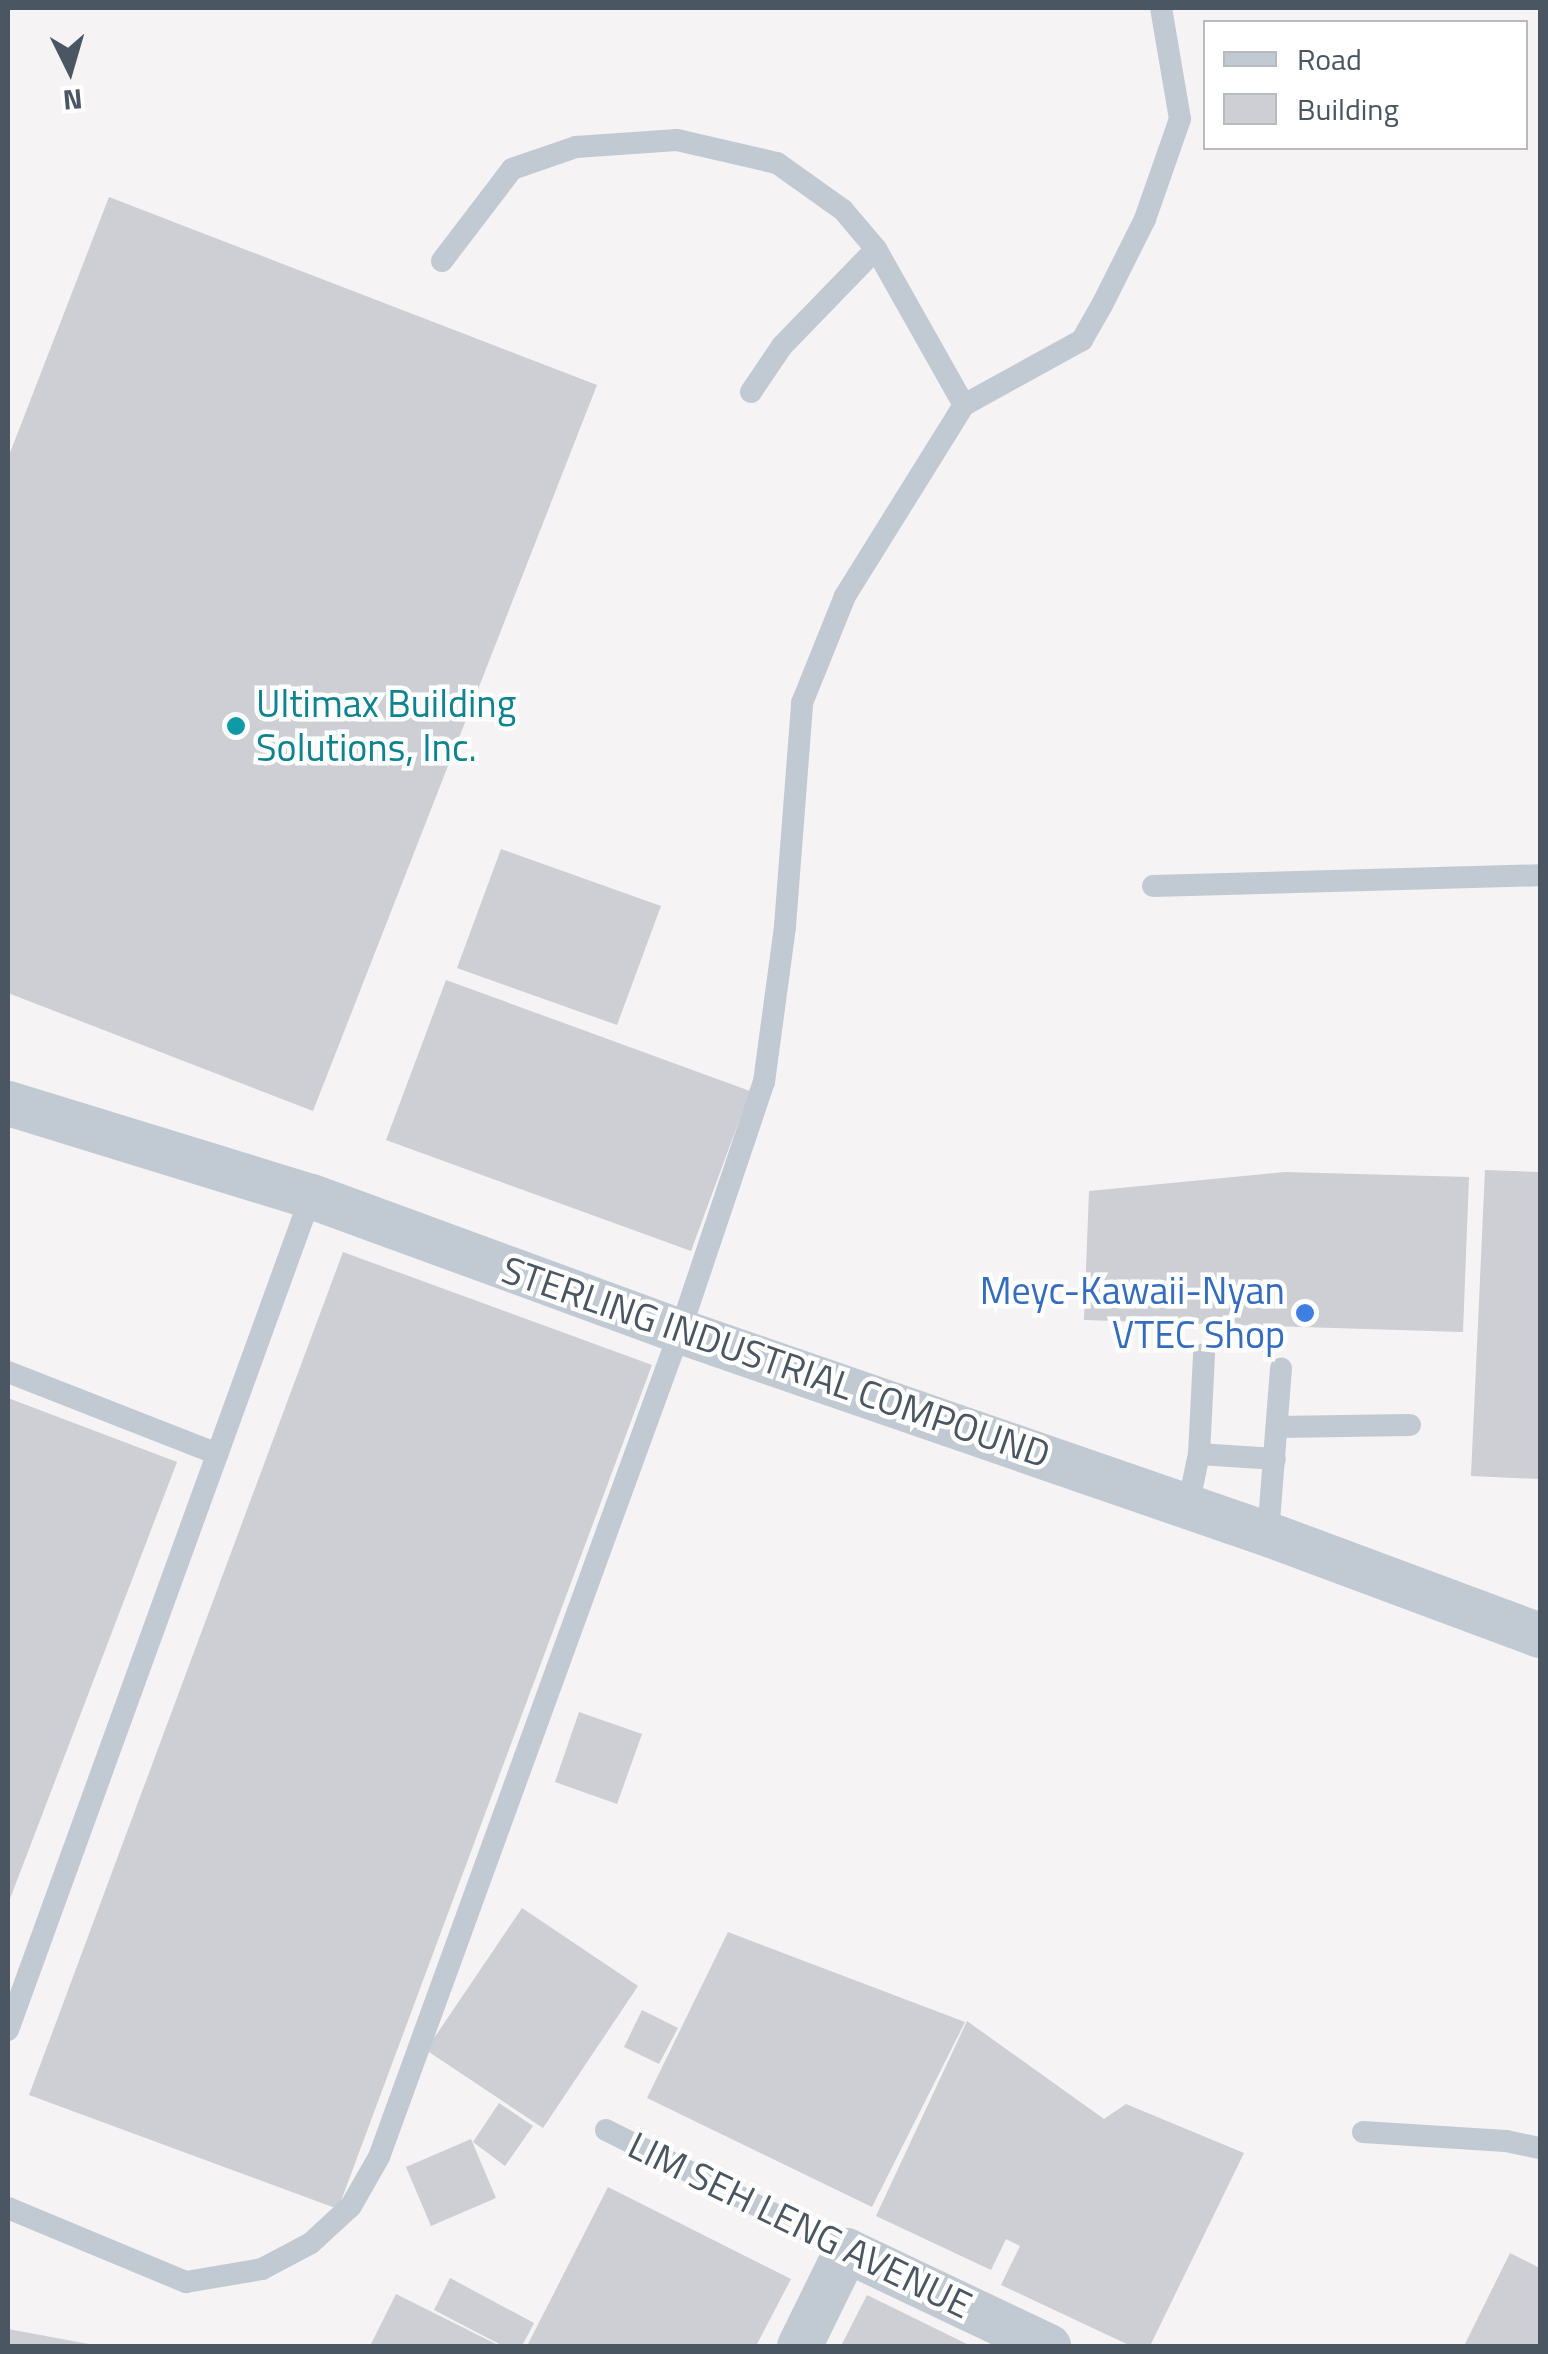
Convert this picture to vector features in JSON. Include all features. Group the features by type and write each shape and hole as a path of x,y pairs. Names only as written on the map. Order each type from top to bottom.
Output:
{"street":[{"name":"STERLING INDUSTRIAL COMPOUND","path":"8,1103 311,1196 680,1331 1268,1534 1540,1635"},
{"path":"800,2346 846,2250"},
{"name":"LIM SEH LENG AVENUE","path":"846,2250 1048,2346"}],"lane":[{"path":"8,2208 186,2282 262,2269 311,2243 351,2206 379,2157 680,1331 764,1082 784,926 802,703 846,596 964,405 1082,340 1145,219 1180,119 1161,8"},
{"path":"442,261 512,169 576,146 677,140 777,162 843,210 876,249 964,405"},
{"path":"751,392 782,346 876,249"},
{"path":"1153,886 1540,876"},
{"path":"8,2030 311,1196"},
{"path":"1188,1506 1199,1454 1204,1354"},
{"path":"1268,1534 1280,1370"},
{"path":"8,1372 217,1454"},
{"path":"1277,1427 1410,1424"},
{"path":"1199,1454 1275,1460"},
{"name":"LIM SEH LENG AVENUE","path":"606,2130 846,2250"},
{"path":"1363,2132 1506,2141 1540,2148"}],"building":[{"name":"Ultimax Building Solutions, Inc.","path":"109,197 597,385 313,1111 8,993 8,458"},
{"path":"501,849 661,906 617,1025 457,968"},
{"path":"446,980 750,1091 691,1251 386,1140"},
{"path":"1485,1170 1540,1172 1540,1479 1471,1476"},
{"path":"1285,1172 1469,1177 1463,1332 1084,1320 1089,1191"},
{"path":"343,1252 652,1365 338,2209 29,2095"},
{"path":"8,1398 177,1462 8,1904"},
{"path":"579,1712 642,1734 617,1804 555,1782"},
{"path":"522,1908 638,1986 543,2128 426,2050"},
{"path":"728,1932 965,2022 872,2207 647,2098"},
{"path":"642,2010 678,2028 659,2064 624,2047"},
{"path":"967,2021 1104,2119 1126,2104 1244,2153 1150,2346 1131,2346 1001,2285 1020,2246 1006,2239 991,2270 876,2216"},
{"path":"499,2103 533,2126 505,2166 473,2142"},
{"path":"471,2139 496,2198 431,2226 406,2167"},
{"path":"608,2187 791,2279 756,2346 527,2346"},
{"path":"1510,2253 1540,2268 1540,2346 1464,2346"},
{"path":"450,2278 534,2323 522,2346 503,2346 434,2310"},
{"path":"396,2294 500,2346 370,2346"},
{"path":"867,2295 971,2346 841,2346"},
{"path":"8,2329 94,2345 94,2346 8,2346"}],"place":[{"name":"Ultimax Building Solutions, Inc.","path":"236,726"},
{"name":"Meyc-Kawaii-Nyan VTEC Shop","path":"1305,1313"}]}
